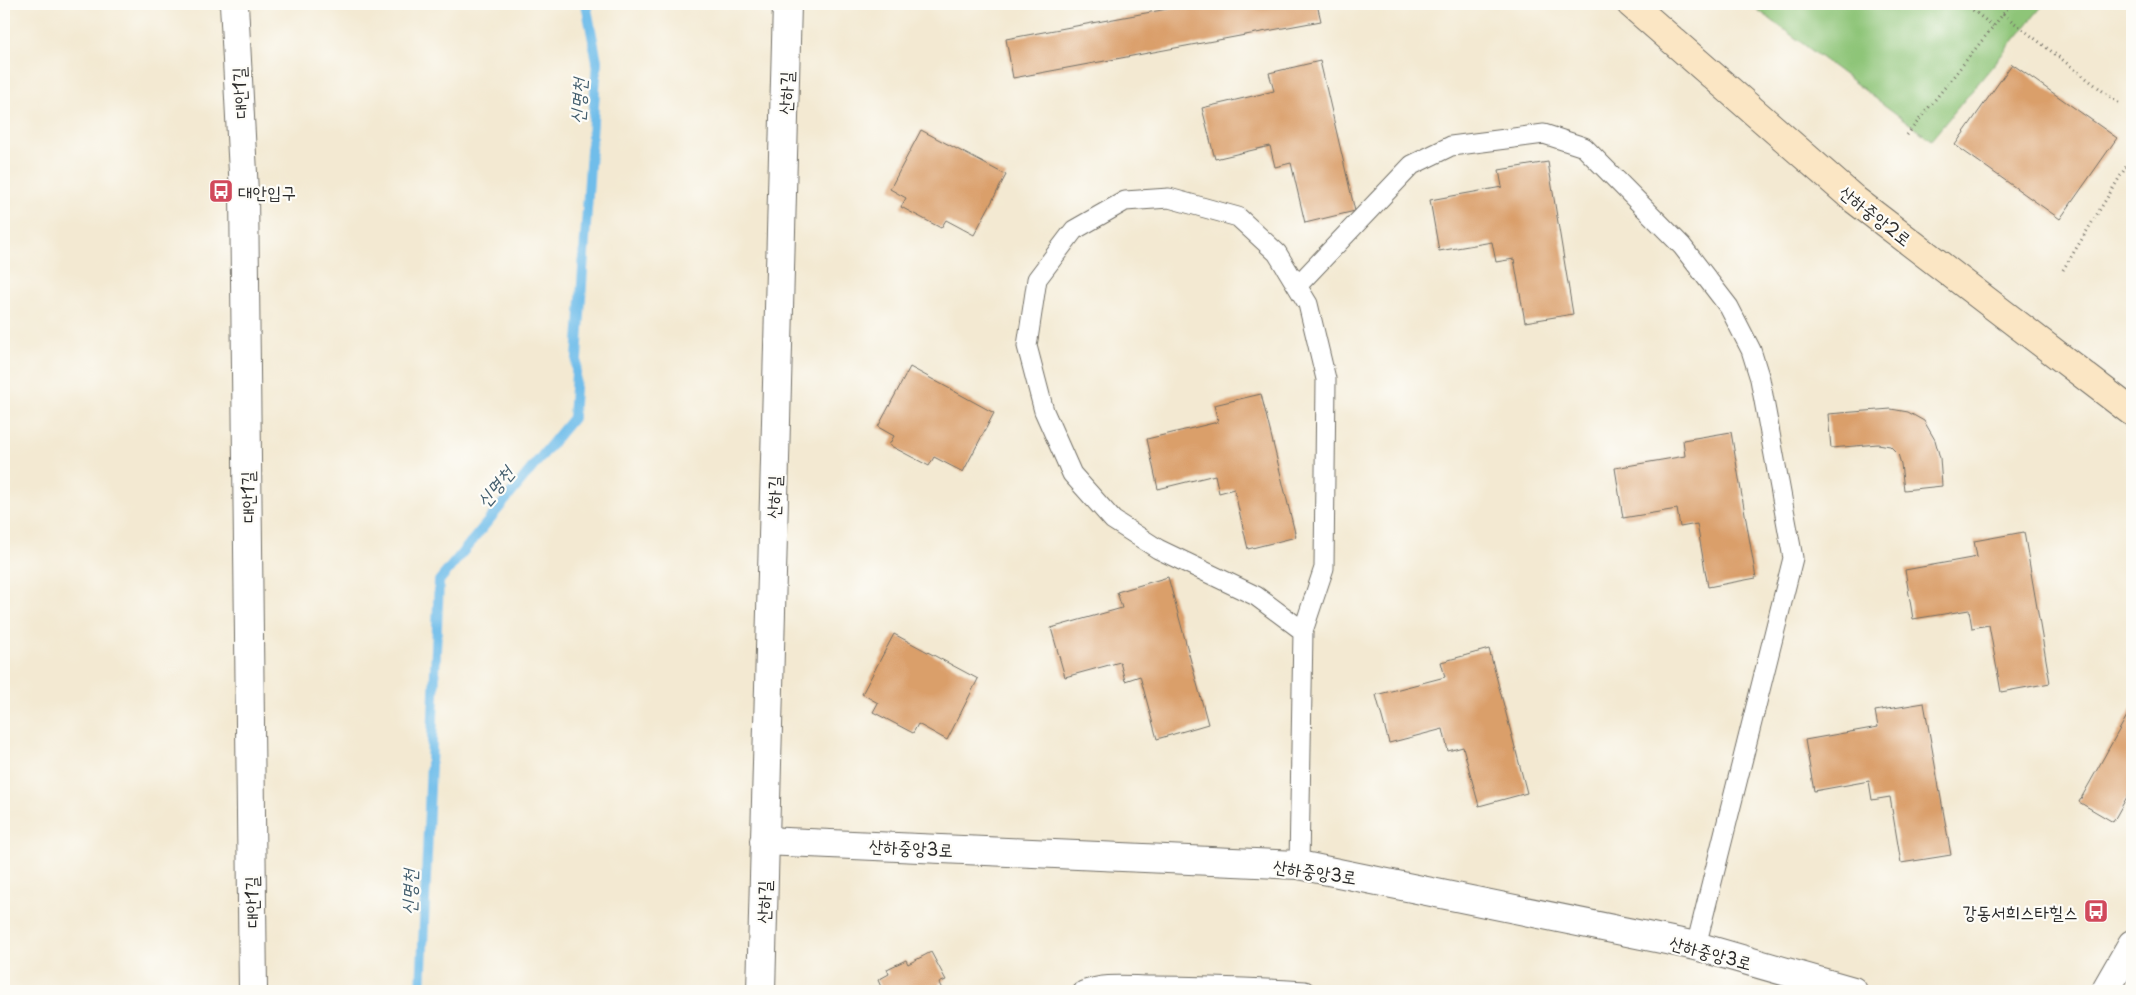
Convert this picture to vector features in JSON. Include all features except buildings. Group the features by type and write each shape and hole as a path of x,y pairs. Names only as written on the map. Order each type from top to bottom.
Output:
{"main road":[{"name":"산하중앙2로","path":"1631,4 1855,200 2132,412"}],"street":[{"name":"대안1길","path":"234,4 244,192 252,991"},
{"name":"산하길","path":"761,991 787,4"},
{"name":"산하중앙3로","path":"764,841 1299,865 1696,946 1853,991"},
{"path":"2105,991 2132,944"}],"lane":[{"path":"1297,286 1412,165 1451,146 1544,134 1584,147 1682,246 1729,307 1751,350 1760,380 1793,558 1696,946"},
{"path":"1299,865 1303,631 1324,568 1326,379 1308,304 1277,253 1238,217 1170,198 1125,201 1074,230 1037,279 1027,346 1044,410 1072,474 1113,520 1158,549 1256,596 1303,631"},
{"path":"1083,991 1098,986 1216,986 1305,991"}],"path":[{"path":"1966,4 1992,26"},
{"path":"1907,135 2011,4"},
{"path":"2002,14 2121,105"},
{"path":"2063,270 2132,157"}],"green space":[{"path":"1750,4 2044,4 1931,140"}],"waterway":[{"name":"신명천","path":"421,991 439,581 573,418 597,61 586,4"}],"place":[{"name":"대안입구","path":"221,191"},
{"name":"강동서희스타힐스","path":"2096,911"}]}
